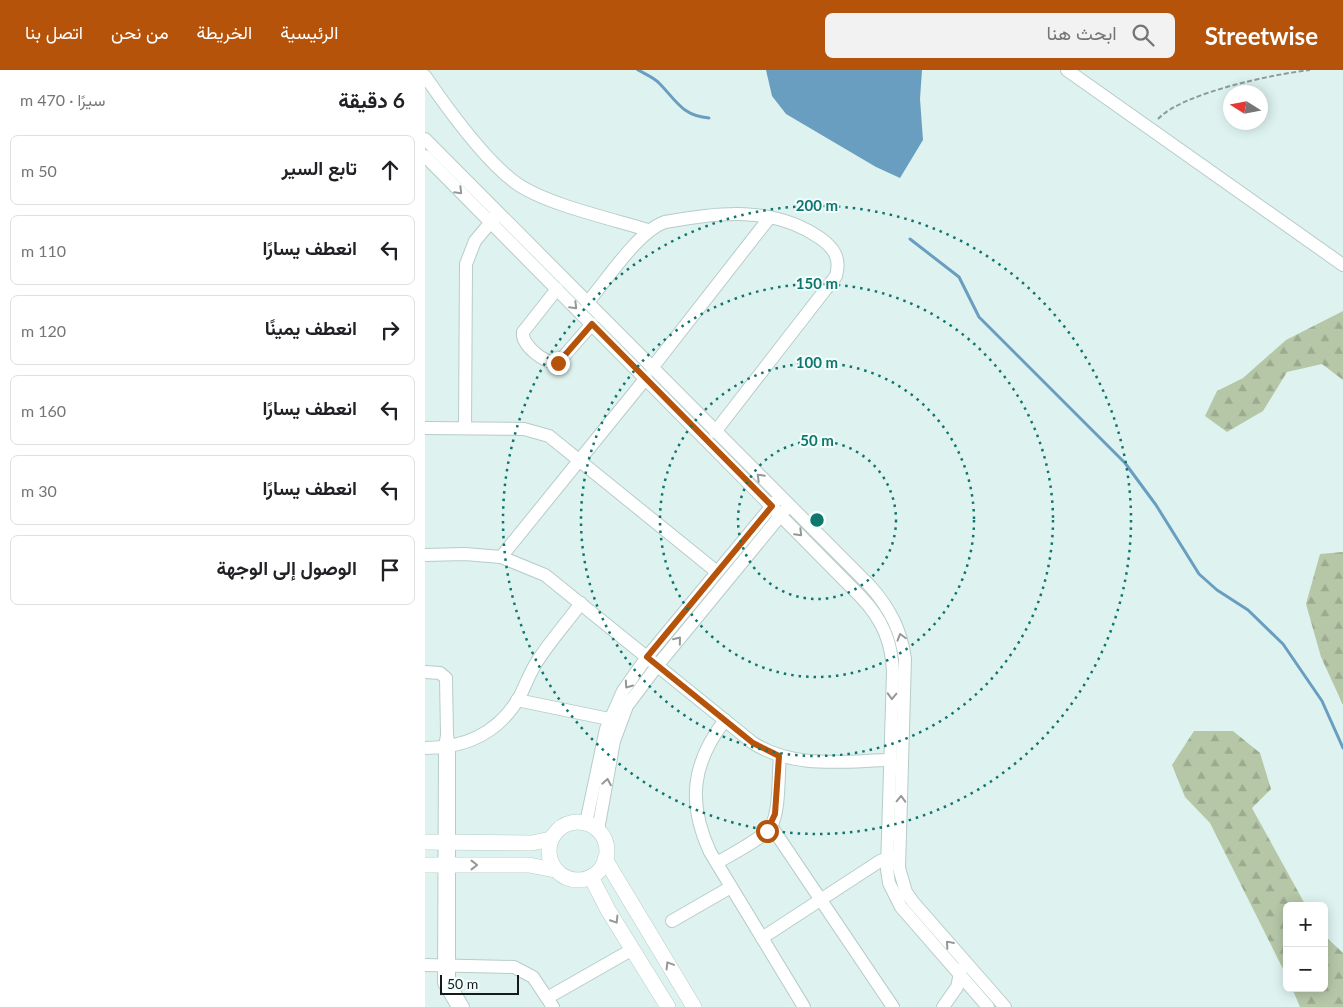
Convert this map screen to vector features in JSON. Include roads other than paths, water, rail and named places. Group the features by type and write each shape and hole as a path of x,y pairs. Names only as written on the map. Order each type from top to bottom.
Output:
{"street":[{"path":"1067,70 1343,265"},
{"path":"425,76 478,143 503,172 517,184 548,199 648,230"},
{"path":"425,139 557,289 592,324 715,432 871,607 890,644 893,672 890,760 893,857 906,892 961,959 1005,1007"},
{"path":"425,156 587,303 649,373 780,506 880,598 888,608 900,632 905,659 893,857 889,883 894,896 988,1007"},
{"path":"587,303 648,230 665,222 729,213 770,216 805,228 826,242 836,253 838,268 832,282 715,432"},
{"path":"501,557 649,373 770,216"},
{"path":"465,428 466,264 475,241 494,217"},
{"path":"557,289 523,332 522,338 525,344 547,361 558,363 592,324"},
{"path":"425,428 537,431 549,436 717,572"},
{"path":"592,826 617,729 627,706 652,662 717,572 780,506"},
{"path":"425,865 535,865 555,870 568,879 576,880 591,877 597,872 605,859 606,844 592,826 610,716 623,691 652,662 780,506"},
{"path":"425,555 465,554 501,557 545,575 753,743 779,756 804,762 890,760"},
{"path":"425,748 478,738 491,731 518,698 536,663 581,603"},
{"path":"425,672 440,673 446,678 447,965 445,988 458,1007"},
{"path":"518,698 610,716"},
{"path":"725,720 705,751 695,786 700,827 717,863 804,1007"},
{"path":"717,863 767,831 771,826 775,814 779,756"},
{"path":"425,842 532,843 551,839 565,824 592,826"},
{"path":"771,826 893,1007"},
{"path":"551,839 549,855 555,870"},
{"path":"762,938 821,899 893,857"},
{"path":"605,859 694,1007"},
{"path":"591,877 668,1007"},
{"path":"672,921 731,887"},
{"path":"425,965 515,967 533,977 548,1000 631,947"},
{"path":"943,1007 957,987 961,976 961,959"},
{"path":"447,965 450,986 463,1007"}],"water":[{"path":"766,70 922,70 920,99 923,140 900,178 876,167 786,114 772,96"}],"waterway":[{"path":"638,70 657,81 686,111 700,117 709,118"},
{"path":"910,239 959,277 979,317 1125,463 1156,505 1199,574 1217,590 1248,610 1283,644 1322,701 1343,748"}]}
